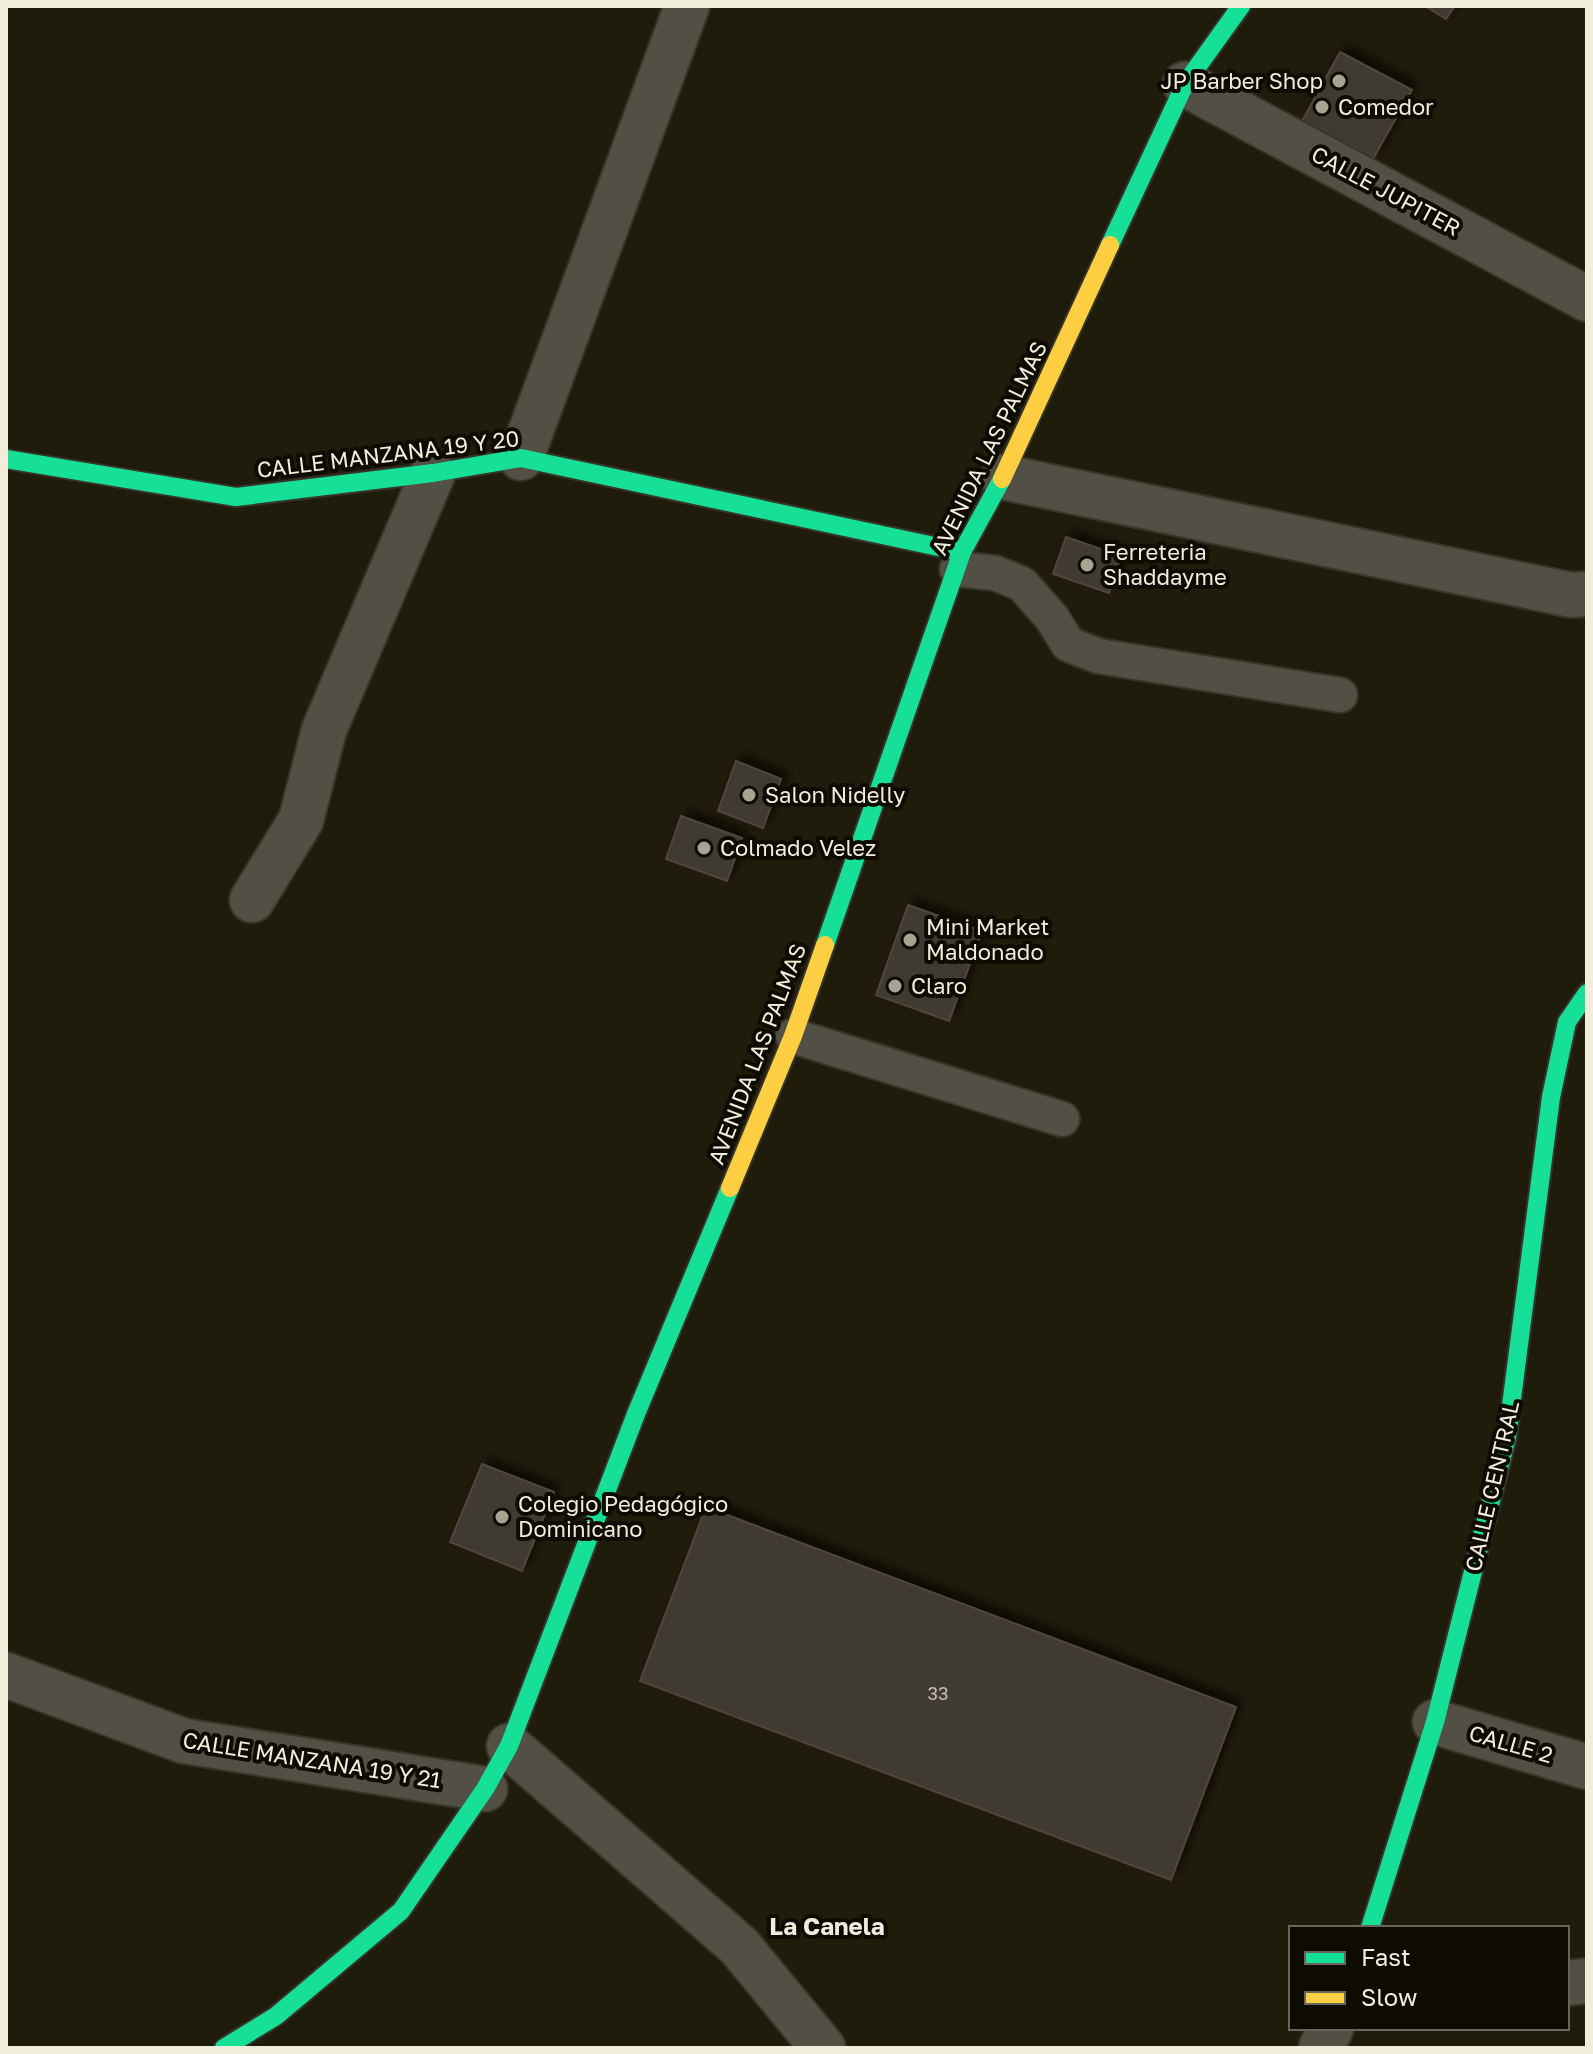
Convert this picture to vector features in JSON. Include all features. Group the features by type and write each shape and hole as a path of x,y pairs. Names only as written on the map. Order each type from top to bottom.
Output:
{"street":[{"path":"521,458 687,6"},
{"name":"AVENIDA LAS PALMAS","path":"224,2048 276,2016 401,1911 485,1789 509,1746 636,1414 793,1036 960,561 1003,477 1185,84 1241,6"},
{"name":"CALLE JUPITER","path":"1185,84 1587,299"},
{"name":"CALLE MANZANA 19 Y 20","path":"6,459 236,497 433,473 521,458 960,561"},
{"path":"252,900 301,820 324,730 433,473"},
{"path":"1003,477 1571,595 1587,594"},
{"name":"CALLE CENTRAL","path":"1371,1926 1435,1722 1507,1437 1551,1097 1567,1022 1587,993"},
{"name":"CALLE MANZANA 19 Y 21","path":"6,1675 184,1741 485,1789"},
{"name":"CALLE 2","path":"1435,1722 1587,1767"},
{"path":"509,1746 739,1946 823,2048"},
{"path":"1321,2048 1330,2030"}],"lane":[{"path":"960,561 1022,584 1052,618 1068,644 1098,656 1340,695"},
{"path":"793,1036 1062,1119"}],"building":[{"path":"1425,6 1455,6 1446,19"},
{"path":"1340,52 1412,90 1373,159 1302,121"},
{"name":"Ferreteria Shaddayme","path":"1066,537 1121,556 1109,593 1053,574"},
{"name":"Salon Nidelly","path":"736,761 781,779 763,828 718,811"},
{"name":"Colmado Velez","path":"681,816 742,838 727,881 666,859"},
{"path":"908,905 982,931 949,1021 876,995"},
{"name":"Colegio Pedagógico Dominicano","path":"482,1464 554,1492 522,1571 450,1542"},
{"path":"706,1507 1236,1707 1171,1880 640,1681"}],"traffic: fast":[{"path":"1110,245 1185,84 1241,6"},
{"path":"6,459 236,497 433,473 521,458 962,552"},
{"path":"825,945 962,552 1002,479"},
{"path":"1371,1926 1435,1722 1507,1437 1551,1097 1567,1022 1587,993"},
{"path":"224,2048 276,2016 401,1911 485,1789 509,1746 636,1414 730,1188"}],"traffic: slow":[{"path":"1002,479 1110,245"},
{"path":"730,1188 793,1036 825,945"}],"place":[{"name":"JP Barber Shop","path":"1339,81"},
{"name":"Comedor","path":"1322,107"},
{"name":"Ferreteria Shaddayme","path":"1087,565"},
{"name":"Salon Nidelly","path":"749,795"},
{"name":"Colmado Velez","path":"704,848"},
{"name":"Mini Market Maldonado","path":"910,940"},
{"name":"Claro","path":"895,986"},
{"name":"Colegio Pedagógico Dominicano","path":"502,1517"}],"district":[{"name":"La Canela","path":"827,1927"}]}
